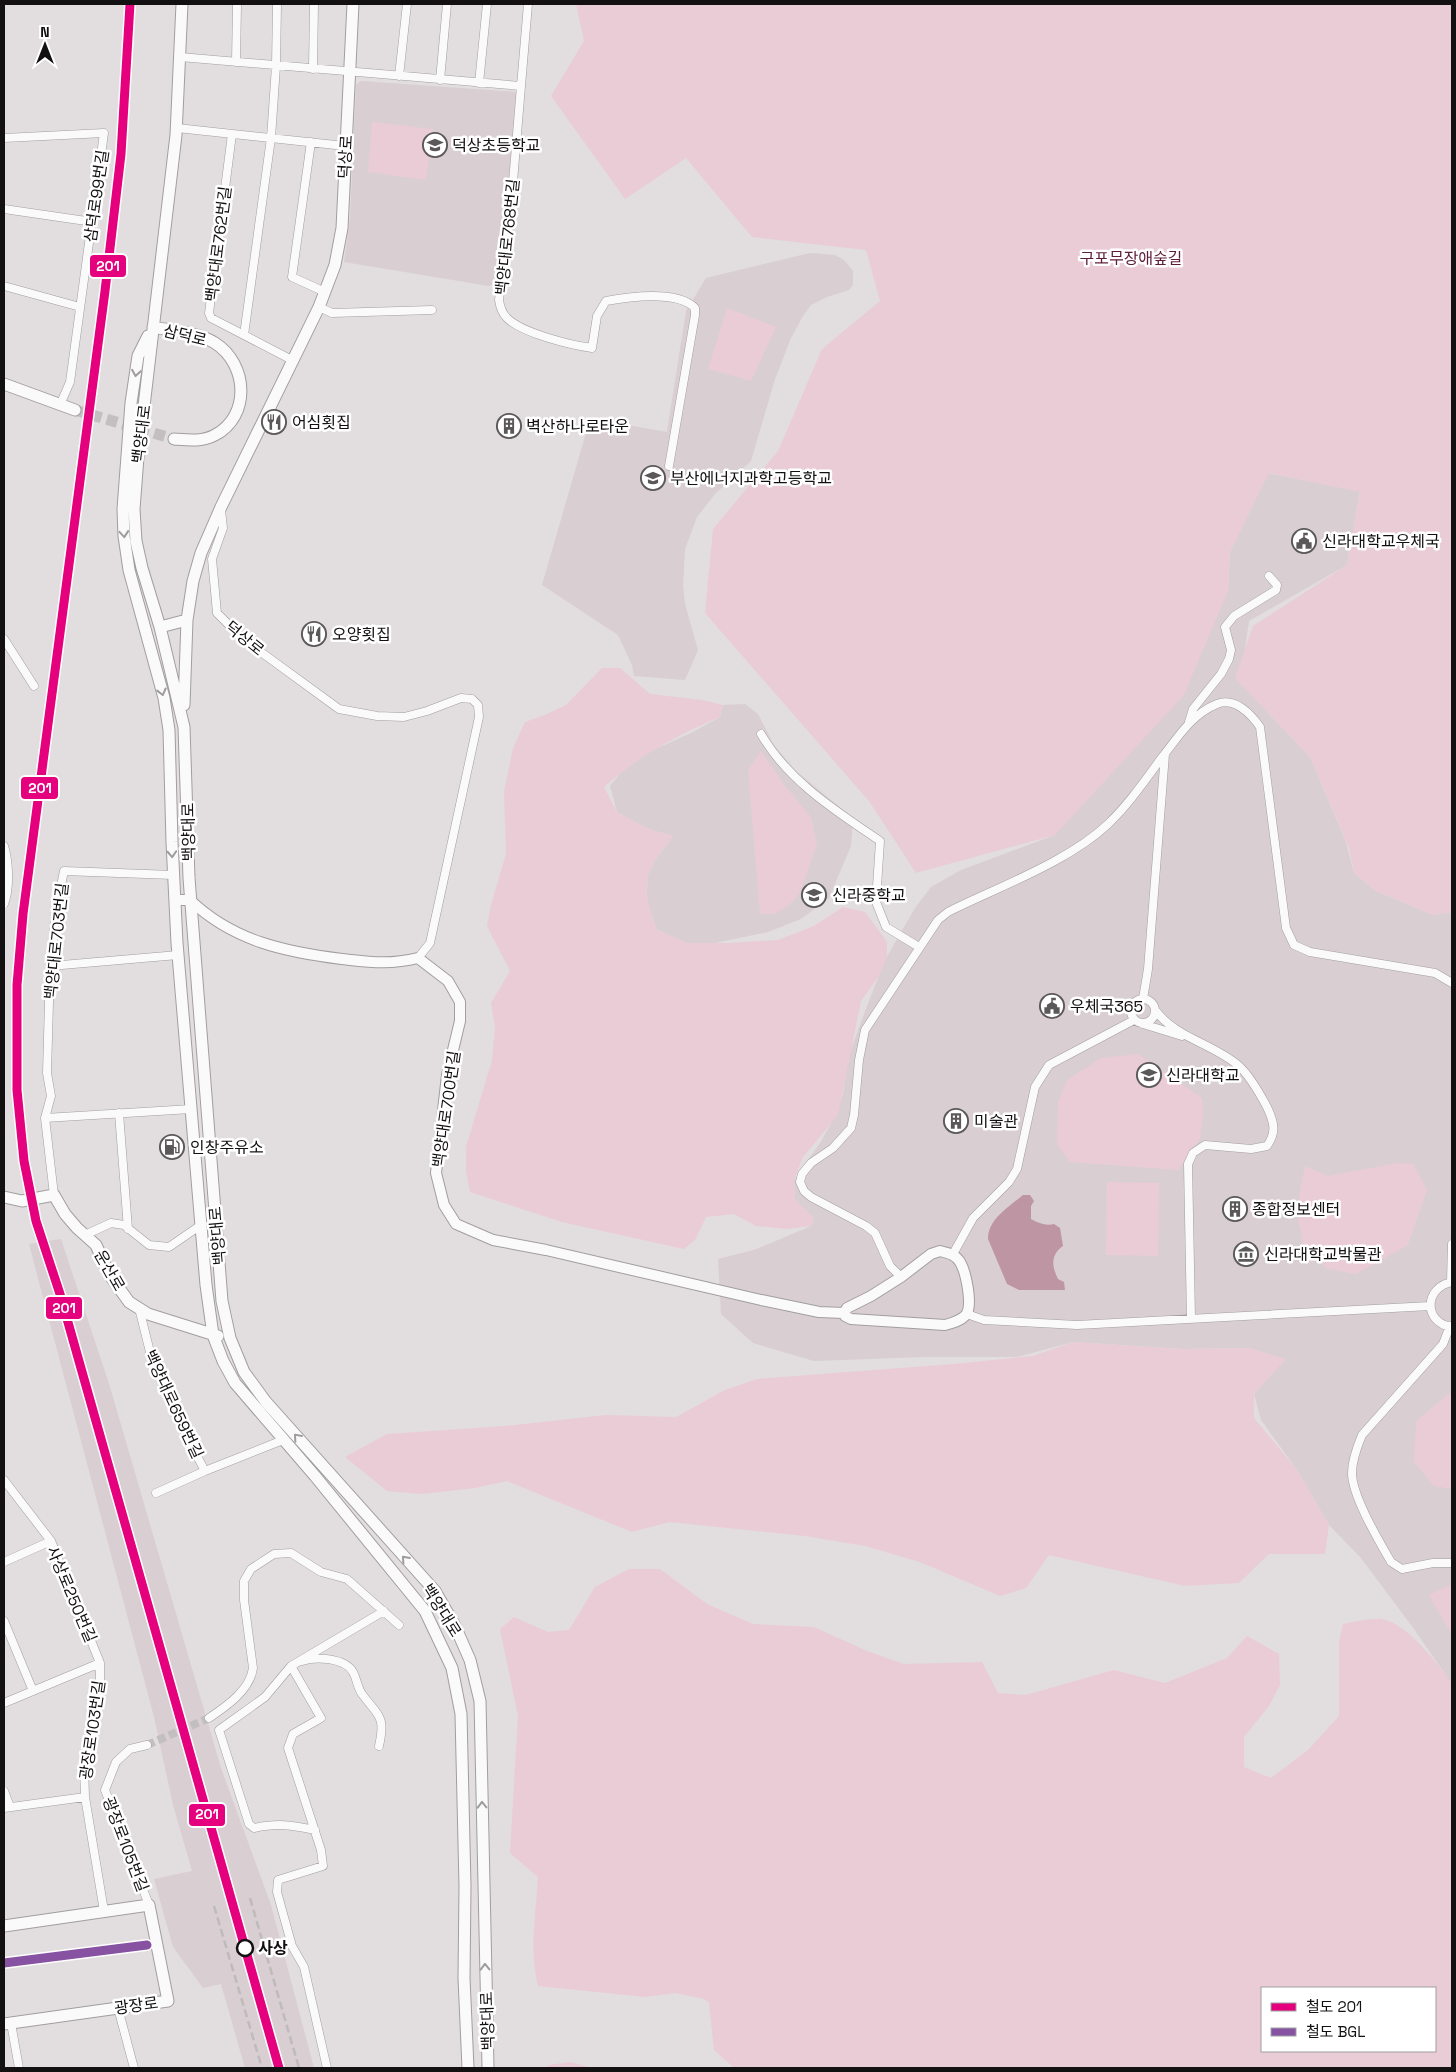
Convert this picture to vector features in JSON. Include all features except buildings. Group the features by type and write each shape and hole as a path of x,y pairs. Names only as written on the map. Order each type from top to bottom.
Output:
{"main road":[{"name":"백양대로","path":"182,4 176,128 168,214 152,327 134,509 136,541 142,568 160,627 184,727 190,900 222,1300 230,1338 244,1372 266,1402 435,1591 455,1626 470,1660 480,1700 488,2068"},
{"name":"덕상로","path":"184,727 187,620 201,552 221,507 319,307 335,265 342,228 353,4"},
{"name":"백양대로","path":"152,327 138,356 131,403 123,509 124,536 129,570 162,691 169,730 173,875 178,955 201,1225 213,1335 223,1361 235,1383 315,1476 425,1611 452,1668 461,1714 465,1886 464,1978 468,2068"},
{"name":"삼덕로","path":"152,327 202,337 214,342 230,357 237,368 241,380 239,404 234,417 226,427 206,439 192,441 174,439"},
{"path":"4,384 74,410"},
{"path":"160,627 187,620"},
{"path":"4,1197 22,1201 54,1195"},
{"name":"운산로","path":"54,1195 65,1214 96,1245 117,1287 130,1302 148,1314 213,1335 230,1338"},
{"path":"4,1926 149,1905"},
{"name":"광장로","path":"7,2023 168,2001 149,1905"}],"street":[{"path":"236,62 237,4"},
{"path":"244,335 271,138 276,66 277,4"},
{"path":"313,69 314,4"},
{"path":"400,76 407,4"},
{"path":"440,80 447,4"},
{"path":"479,83 487,4"},
{"name":"백양대로768번길","path":"528,4 512,194 499,300 503,313 519,327 574,345 592,348 597,316 606,301 643,296 682,301 695,308 669,466"},
{"path":"180,57 521,86"},
{"path":"176,128 346,146"},
{"name":"삼덕로99번길","path":"4,138 104,133 70,382 60,405"},
{"name":"백양대로762번길","path":"232,134 209,313 211,318 292,360"},
{"path":"311,142 292,277 325,292"},
{"path":"4,209 93,222"},
{"path":"4,286 80,307"},
{"path":"319,307 332,313 432,310"},
{"name":"덕상로","path":"221,507 223,528 212,559 217,613 244,639 339,709 377,716 404,717 427,711 461,698 472,699 478,705 479,717 430,943 418,958"},
{"path":"1189,722 1193,709 1221,674 1229,659 1231,650 1225,627 1234,616 1276,590 1277,585 1269,576"},
{"path":"4,639 34,686"},
{"path":"901,1277 890,1266 875,1233 866,1226 811,1197 804,1191 800,1182 802,1174 811,1163 833,1148 851,1128 864,1030 938,920 948,912 1058,860 1084,844 1108,824 1189,722 1219,702 1233,703 1251,714 1260,727 1286,928 1294,945 1310,952 1435,974 1452,983"},
{"path":"760,734 793,777 844,817 880,841 876,902 886,927 920,947"},
{"path":"1143,999 1148,969 1165,754"},
{"path":"4,846 8,893 4,904"},
{"name":"백양대로703번길","path":"54,1195 45,1118 51,1096 48,1073 50,966 57,905 64,871 173,875"},
{"path":"175,900 190,900 205,914 238,933 271,947 299,954 365,962 397,963 418,958"},
{"path":"50,966 178,955"},
{"name":"백양대로700번길","path":"418,958 444,977 460,1002 460,1021 447,1075 436,1174 444,1205 456,1224 493,1240 546,1250 761,1300 819,1312 844,1313 851,1320 945,1325 957,1321 967,1314"},
{"path":"1190,1037 1134,1020 1131,1011 1132,1006 1138,1000 1143,999 1152,1003 1156,1011 1169,1024 1240,1066 1266,1105 1273,1121 1274,1137 1267,1146 1251,1149 1205,1145 1193,1153 1188,1164 1191,1319"},
{"path":"1143,1024 1152,1020 1156,1011"},
{"path":"953,1254 973,1218 1009,1182 1017,1169 1035,1087 1049,1065 1134,1020"},
{"path":"45,1118 191,1109"},
{"path":"119,1113 128,1229"},
{"path":"85,1235 111,1223 124,1225 128,1229"},
{"name":"백양대로","path":"128,1229 148,1245 169,1247 201,1225"},
{"path":"1452,1244 1452,1282 1443,1284 1436,1290 1431,1297 1430,1306 1432,1314 1438,1321 1451,1326 1443,1344 1362,1435 1355,1452 1352,1471 1354,1488 1391,1562 1402,1569 1433,1563 1452,1563"},
{"path":"844,1313 847,1308 871,1296 901,1277 931,1254 940,1251 953,1254 960,1262 970,1302 967,1314 984,1320 1077,1325 1430,1306"},
{"name":"백양대로659번길","path":"139,1308 152,1360 187,1437 205,1471"},
{"name":"백양대로659번길","path":"156,1493 283,1440"},
{"name":"사상로250번길","path":"4,1480 51,1541 100,1663"},
{"path":"4,1562 51,1541"},
{"path":"209,1718 235,1698 252,1676 253,1668 244,1600 244,1581 251,1569 274,1554 291,1553 321,1572 347,1579 398,1625"},
{"path":"315,1830 287,1824 272,1824 254,1828 250,1824 219,1730 265,1697 291,1666 384,1611"},
{"path":"4,1621 33,1691"},
{"path":"291,1666 308,1659 323,1659 340,1662 352,1670 358,1688 375,1708 381,1721 379,1746"},
{"path":"4,1703 100,1663"},
{"name":"광장로103번길","path":"100,1663 100,1689 84,1766 85,1797 104,1911"},
{"path":"291,1666 321,1718 293,1734 288,1748 315,1830 323,1866 278,1880 277,1892 292,1946 304,1968 327,2068"},
{"name":"광장로105번길","path":"147,1745 130,1749 116,1762 105,1790 149,1905"},
{"path":"4,1791 7,1807"},
{"name":"광장로103번길","path":"7,1807 85,1797"},
{"path":"118,2008 134,2068"},
{"name":"광장로","path":"7,2023 19,2068"}],"shaded area":[{"path":"361,81 517,92 499,282 489,286 344,262 350,218 356,85"},
{"name":"부산에너지과학고등학교","path":"810,253 835,255 844,260 853,271 853,285 849,290 827,297 811,305 803,316 791,338 775,379 751,461 715,494 697,517 685,549 683,586 685,604 698,650 685,680 634,676 632,665 618,635 542,585 588,426 599,420 667,432 686,311 706,278"},
{"name":"신라대학교","path":"1268,473 1360,491 1347,565 1249,621 1240,683 1310,757 1346,842 1354,873 1376,891 1433,915 1452,912 1452,1684 1361,1558 1329,1525 1297,1470 1261,1420 1254,1394 1285,1359 1249,1348 1183,1349 1073,1342 1017,1357 922,1357 814,1361 753,1343 721,1314 718,1259 754,1250 811,1226 814,1218 795,1200 794,1180 820,1143 833,1120 843,1094 849,1055 867,1006 885,960 915,908 931,887 961,870 1055,835 1228,591 1230,552"},
{"path":"745,704 758,714 774,745 796,771 853,818 851,846 829,898 801,919 768,932 715,943 687,943 657,930 646,899 648,875 655,860 673,836 648,829 617,812 610,786 622,771 651,751 691,733 720,717 723,705"},
{"path":"1023,1195 1030,1195 1034,1201 1031,1206 1031,1219 1042,1224 1054,1224 1060,1228 1063,1246 1056,1253 1053,1261 1054,1270 1058,1279 1064,1282 1065,1290 1019,1290 1007,1284 988,1239 989,1232 995,1219"},
{"path":"61,1239 110,1387 221,1768 271,1905 314,2068 245,2068 221,1984 203,1988 173,1947 154,1879 192,1871 173,1805 154,1717 29,1244"}],"green space":[{"name":"구포무장애숲길","path":"576,4 1452,4 1452,912 1433,915 1376,891 1354,873 1349,848 1310,757 1235,678 1253,626 1347,565 1360,492 1269,473 1230,552 1228,591 1184,695 1055,835 916,873 869,801 705,613 713,529 778,451 822,349 880,301 866,250 752,237 686,158 625,199 551,96 584,41"},
{"path":"372,122 433,129 426,180 368,172"},
{"path":"727,308 776,327 751,381 708,369"},
{"path":"602,668 620,668 650,694 702,700 723,705 720,717 659,747 604,787 617,812 648,829 673,836 655,860 647,880 648,901 657,930 688,943 778,940 814,926 843,907 865,912 887,942 887,956 879,976 861,1001 838,1115 803,1157 794,1180 795,1200 814,1218 811,1226 787,1229 756,1226 734,1214 706,1217 695,1240 684,1249 562,1222 470,1192 466,1171 466,1147 492,1060 495,1028 491,1003 510,971 487,926 506,854 504,792 513,748 525,722 566,705"},
{"path":"761,751 785,786 811,817 817,844 800,893 789,905 775,914 760,914 748,770"},
{"path":"1138,1054 1202,1098 1203,1115 1200,1139 1189,1152 1179,1170 1070,1162 1057,1144 1058,1102 1067,1080 1101,1058"},
{"path":"1397,1163 1413,1164 1427,1190 1408,1245 1356,1274 1328,1269 1305,1250 1298,1220 1300,1190 1305,1166 1328,1176"},
{"path":"1107,1182 1159,1183 1158,1256 1106,1255"},
{"path":"1073,1342 1183,1349 1249,1348 1286,1359 1254,1394 1254,1418 1297,1470 1329,1525 1325,1554 1269,1554 1239,1583 1185,1586 1049,1555 1026,1588 1000,1596 920,1562 865,1546 805,1536 669,1522 632,1532 507,1481 475,1488 421,1494 387,1491 345,1457 387,1434 505,1426 606,1415 676,1417 725,1390 757,1379 1033,1356"},
{"path":"1452,1391 1452,1489 1434,1486 1414,1462 1416,1421"},
{"path":"629,1569 660,1569 707,1604 753,1624 814,1627 867,1651 904,1664 982,1662 998,1693 1026,1695 1114,1670 1165,1683 1227,1658 1247,1636 1279,1654 1280,1685 1269,1706 1244,1737 1244,1767 1271,1778 1308,1750 1339,1716 1339,1642 1343,1624 1378,1619 1392,1623 1412,1636 1421,1645 1452,1683 1452,2068 734,2068 714,2050 709,2003 704,1999 675,1993 645,1997 538,1986 535,1973 534,1946 538,1877 510,1853 518,1716 500,1629 514,1617 548,1632 569,1630 595,1587"},
{"path":"1452,1584 1452,1635 1429,1595"},
{"path":"570,2062 591,2068 547,2068 548,2065"}],"tunnel":[{"path":"75,410 174,439"},
{"path":"147,1745 209,1718"}],"railway":[{"path":"250,1898 299,2068"},
{"path":"214,1906 262,2068"}],"rail line":[{"name":"201","path":"130,4 121,154 105,291 23,914 17,985 17,1090 24,1161 36,1221 60,1294 279,2068"},
{"name":"BGL","path":"4,1963 147,1945"}],"place":[{"name":"덕상초등학교","path":"435,145"},
{"name":"어심횟집","path":"274,422"},
{"name":"벽산하나로타운","path":"509,426"},
{"name":"부산에너지과학고등학교","path":"653,478"},
{"name":"신라대학교우체국","path":"1304,541"},
{"name":"오양횟집","path":"314,634"},
{"name":"신라중학교","path":"814,895"},
{"name":"우체국365","path":"1052,1006"},
{"name":"신라대학교","path":"1149,1075"},
{"name":"미술관","path":"956,1121"},
{"name":"인창주유소","path":"172,1147"},
{"name":"종합정보센터","path":"1235,1209"},
{"name":"신라대학교박물관","path":"1246,1254"},
{"name":"사상","path":"245,1948"}]}
